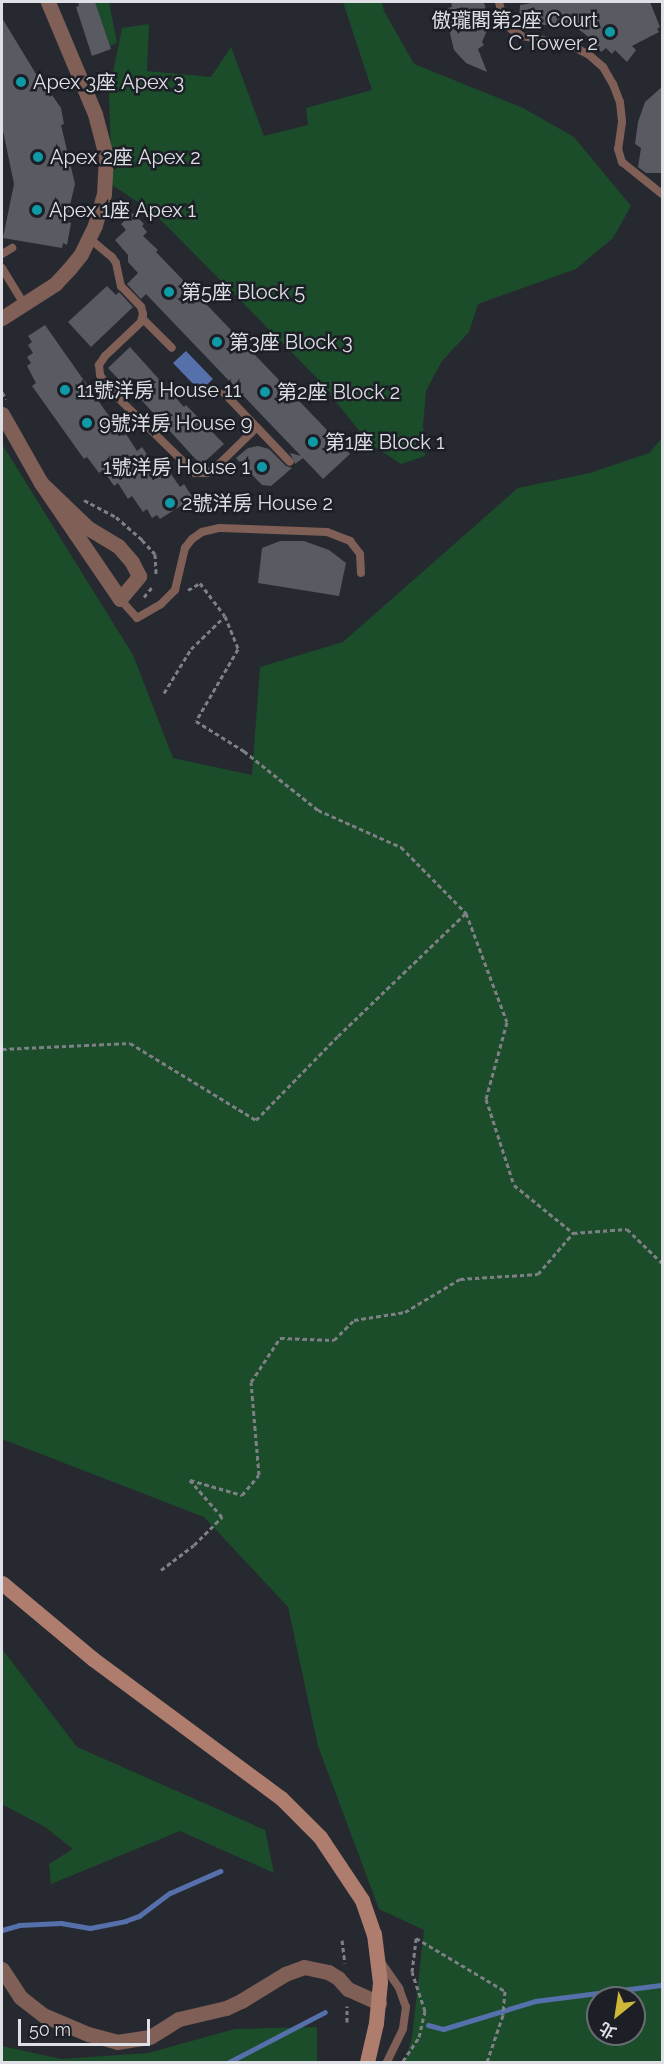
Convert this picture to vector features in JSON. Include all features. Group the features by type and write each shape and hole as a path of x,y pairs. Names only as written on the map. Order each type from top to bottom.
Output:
{"main road":[{"path":"2,1583 93,1659 295,1811 326,1845 362,1900 374,1934 379,1958 379,2004 366,2060"}],"street":[{"path":"2,318 20,299 55,284 69,269 89,238 104,194 106,156 95,114 48,2"},
{"path":"2,414 41,483 120,599 139,576 132,562 118,546 88,528 41,483"},
{"path":"2,1970 20,1997 43,2015 88,2034 117,2042 150,2037 187,2016 226,2008 242,2001 285,1974 304,1967 328,1972 338,1978 348,1989 379,2004"}],"lane":[{"path":"499,2 503,19 511,29 522,36 570,45 588,54 603,67 620,102 622,122 619,155 626,167 663,194"},
{"path":"89,238 116,263 121,286 141,307 142,318 172,348"},
{"path":"2,254 12,248"},
{"path":"2,268 20,299"},
{"path":"142,318 101,360 99,369 112,392 159,441 195,473 207,473 256,428"},
{"path":"224,393 290,462"},
{"path":"120,599 137,618 161,604 175,590 185,548 202,532 220,528 327,532 350,541 360,554 361,573"},
{"path":"379,1958 399,1988 406,2007 403,2029 387,2062"}],"path":[{"path":"200,583 225,616 238,649 196,721 243,751 318,810 401,847 466,912 507,1022 486,1099 514,1185 573,1233 627,1229 663,1263"},
{"path":"164,693 191,649 225,616"},
{"path":"2,1049 130,1043 256,1120 338,1036 466,912"},
{"path":"161,1570 194,1545 222,1517 190,1480 242,1495 259,1475 251,1382 280,1338 334,1340 354,1320 405,1312 460,1279 538,1274 573,1233"},
{"path":"402,2062 419,2037 425,2011 412,1972 416,1938 505,1991 502,2015 487,2062"}],"green space":[{"path":"95,2 109,2 117,43 110,46"},
{"path":"343,2 382,2 384,11 414,64 523,108 574,137 631,206 613,238 576,269 478,304 469,332 442,361 426,391 423,425 425,456 401,464 369,443 317,378 153,212 112,185 109,92 122,28 149,24 147,71 211,77 231,47 264,136 308,125 306,108 372,90"},
{"path":"662,438 662,2062 405,2062 412,2037 424,1930 379,1909 318,1746 288,1607 204,1517 2,1439 2,444 133,655 173,758 252,775 260,667 343,642 518,488 590,473 649,453"},
{"path":"2,1649 77,1747 265,1830 274,1873 180,1831 51,1884 49,1864 73,1849 45,1827 2,1804"},
{"path":"317,2027 317,2062 2,2062 2,2046 61,2059 148,2053 235,2029"}],"water":[{"path":"186,351 213,379 200,391 173,363"}],"building":[{"path":"78,2 95,2 111,49 92,56 76,7 79,6"},
{"path":"451,2 483,2 485,5 488,28 482,42 484,45 478,49 487,72 466,63 454,50 444,9 452,7"},
{"name":"傲瓏閣第2座 Court C Tower 2","path":"537,2 650,2 660,27 657,29 659,32 632,46 636,50 627,62 615,50 612,54 606,48 601,52 590,38 573,25 541,25 534,23 535,19 519,20 520,5"},
{"path":"2,18 50,97 52,95 61,108 64,124 61,125 75,184 66,222 71,223 67,245 63,243 62,248 3,238 14,184 2,126"},
{"path":"663,86 663,173 646,173 638,167 641,148 635,144 638,122 645,102"},
{"path":"133,213 144,224 142,226 147,232 143,236 158,250 156,252 350,454 323,479 303,458 295,464 290,453 301,456 146,294 141,299 127,284 138,273 128,262 128,255 115,240 126,230 121,224"},
{"path":"107,286 116,295 119,292 133,307 91,347 68,322"},
{"path":"45,325 123,436 126,434 137,451 142,447 153,463 157,460 167,476 171,474 180,487 184,484 193,498 160,519 157,515 152,518 147,509 143,512 132,496 128,499 118,483 114,486 103,470 99,473 87,457 84,459 32,386 36,383 27,366 31,363 27,357 33,353 28,345 32,342 28,336"},
{"path":"130,347 184,407 186,405 224,444 201,465 123,380 121,382 108,368"},
{"name":"1號洋房 House 1","path":"258,446 269,449 286,466 292,468 271,486 262,485 236,458 248,448"},
{"path":"280,541 304,541 329,550 346,563 339,596 258,583 262,548"}],"waterway":[{"path":"2,1930 19,1925 61,1923 90,1928 125,1921 139,1916 170,1893 220,1871"},
{"path":"428,2025 443,2029 535,2001 661,1985"},
{"path":"229,2062 325,2012"}],"place":[{"name":"傲瓏閣第2座 Court C Tower 2","path":"610,32"},
{"name":"Apex 3座 Apex 3","path":"21,82"},
{"name":"Apex 2座 Apex 2","path":"38,157"},
{"name":"Apex 1座 Apex 1","path":"37,210"},
{"name":"第5座 Block 5","path":"169,292"},
{"name":"第3座 Block 3","path":"217,342"},
{"name":"11號洋房 House 11","path":"65,390"},
{"name":"第2座 Block 2","path":"265,392"},
{"name":"9號洋房 House 9","path":"87,423"},
{"name":"第1座 Block 1","path":"313,442"},
{"name":"1號洋房 House 1","path":"262,467"},
{"name":"2號洋房 House 2","path":"170,503"}]}
